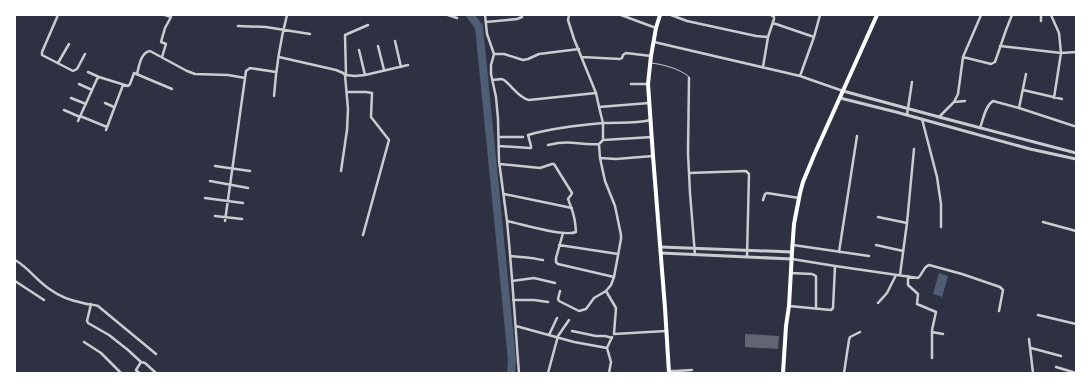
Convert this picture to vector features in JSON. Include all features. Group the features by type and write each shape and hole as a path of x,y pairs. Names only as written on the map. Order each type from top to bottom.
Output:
{"highway":[{"path":"660,15 650,56 651,62 648,84 669,372"},
{"path":"783,373 794,224 803,182 876,15"}],"street":[{"path":"58,15 41,54 70,70 77,69 85,54"},
{"path":"162,57 166,44 162,42 165,28 171,17 165,15"},
{"path":"274,96 276,72 287,15"},
{"path":"448,15 458,18"},
{"path":"485,15 487,34 494,54 491,65 492,80 496,97 500,164 511,256 519,373"},
{"path":"569,15 568,20 574,39 596,92 598,107 603,123 603,140"},
{"path":"621,15 656,28"},
{"path":"671,15 687,21 756,36 768,37"},
{"path":"763,67 768,37 774,17 771,15"},
{"path":"800,76 814,38 820,15"},
{"path":"939,118 954,102 958,94 963,57 981,15"},
{"path":"963,57 992,64 995,62 1012,15"},
{"path":"1041,15 1041,21"},
{"path":"1051,15 1059,33 1061,53 1054,98"},
{"path":"486,22 517,19 522,17"},
{"path":"772,23 814,38"},
{"path":"341,171 347,130 348,109 345,35 368,25"},
{"path":"238,26 310,34"},
{"path":"395,41 401,67"},
{"path":"654,42 800,76 842,91 939,118 1076,153"},
{"path":"58,63 69,44"},
{"path":"378,46 384,70"},
{"path":"1000,46 1061,53 1076,52"},
{"path":"494,54 504,54 523,60 539,54 579,49"},
{"path":"360,50 366,74"},
{"path":"88,72 129,86 134,73 136,74 144,54 147,51 150,51 194,74 228,75 245,78"},
{"path":"582,57 620,59 626,53 650,56"},
{"path":"279,57 342,72 346,75 355,76 408,65"},
{"path":"225,221 246,71 250,68 276,72"},
{"path":"136,74 172,89"},
{"path":"1019,108 1026,74"},
{"path":"78,121 92,90 100,77"},
{"path":"689,78 688,153 695,255"},
{"path":"492,80 504,80 521,96 529,100 596,92"},
{"path":"907,115 912,82"},
{"path":"79,84 92,90"},
{"path":"631,84 648,84"},
{"path":"64,110 106,128 123,85"},
{"path":"1023,90 1062,100"},
{"path":"347,92 372,93 371,117 389,140 363,235"},
{"path":"71,98 86,104"},
{"path":"840,98 1030,149 1076,158"},
{"path":"954,102 965,101"},
{"path":"980,128 988,106 990,102 993,101 1074,126"},
{"path":"105,103 114,107"},
{"path":"598,107 649,103"},
{"path":"922,119 937,177 941,204 941,227"},
{"path":"499,146 531,148 532,146 528,135 557,128 603,123 634,123 650,120"},
{"path":"971,133 973,126"},
{"path":"839,252 857,136"},
{"path":"499,137 523,137"},
{"path":"548,145 575,143 587,145 599,144 603,140 652,137"},
{"path":"1030,149 1032,142"},
{"path":"560,291 558,300 579,311 586,309 594,298 606,291 614,277 621,235 615,206 605,181 600,158 599,144"},
{"path":"900,275 907,223 914,149"},
{"path":"600,158 616,159 653,156"},
{"path":"500,164 540,168 554,164 572,193 568,199 574,214 576,232 563,234 507,221"},
{"path":"215,166 250,171"},
{"path":"689,173 746,171 750,174 747,257"},
{"path":"210,182 248,188"},
{"path":"763,200 766,193 799,198"},
{"path":"504,194 572,208"},
{"path":"205,198 243,203"},
{"path":"215,216 242,219"},
{"path":"878,217 907,223"},
{"path":"1043,222 1076,231"},
{"path":"563,234 556,260 558,264 614,277"},
{"path":"559,245 618,254"},
{"path":"793,245 869,256"},
{"path":"876,245 903,251"},
{"path":"661,247 792,252"},
{"path":"661,253 792,259 918,278 921,276 925,267 929,265 1000,287 1003,290 999,311"},
{"path":"511,256 530,257 536,260 543,260"},
{"path":"15,260 50,290 64,297 98,306 156,354"},
{"path":"789,306 832,309 835,266"},
{"path":"791,273 812,274 816,276 816,309"},
{"path":"878,303 887,293 896,274"},
{"path":"908,276 908,285 918,294 917,304 936,312 932,332 932,358"},
{"path":"512,281 534,278 555,283"},
{"path":"15,281 44,300"},
{"path":"606,291 616,308 614,334 607,348 611,362 609,373"},
{"path":"513,300 548,302"},
{"path":"91,304 87,321 88,323 109,335 156,373"},
{"path":"1038,315 1076,324"},
{"path":"549,335 557,318"},
{"path":"548,373 558,338 569,320"},
{"path":"516,326 558,338 607,348"},
{"path":"572,331 612,338"},
{"path":"614,334 666,331"},
{"path":"844,373 850,337 860,332"},
{"path":"932,332 943,334"},
{"path":"1029,339 1033,373"},
{"path":"84,342 101,354 121,373"},
{"path":"1030,348 1061,356"},
{"path":"139,373 136,370 141,362"},
{"path":"1056,367 1076,372"},
{"path":"669,372 692,370"}],"lane":[{"path":"651,62 684,73 689,78"}],"water":[{"path":"939,273 948,276 942,297 933,294"}],"building":[{"path":"745,334 779,336 778,349 745,347"}],"waterway":[{"path":"470,15 479,27 512,360 511,373"}]}
